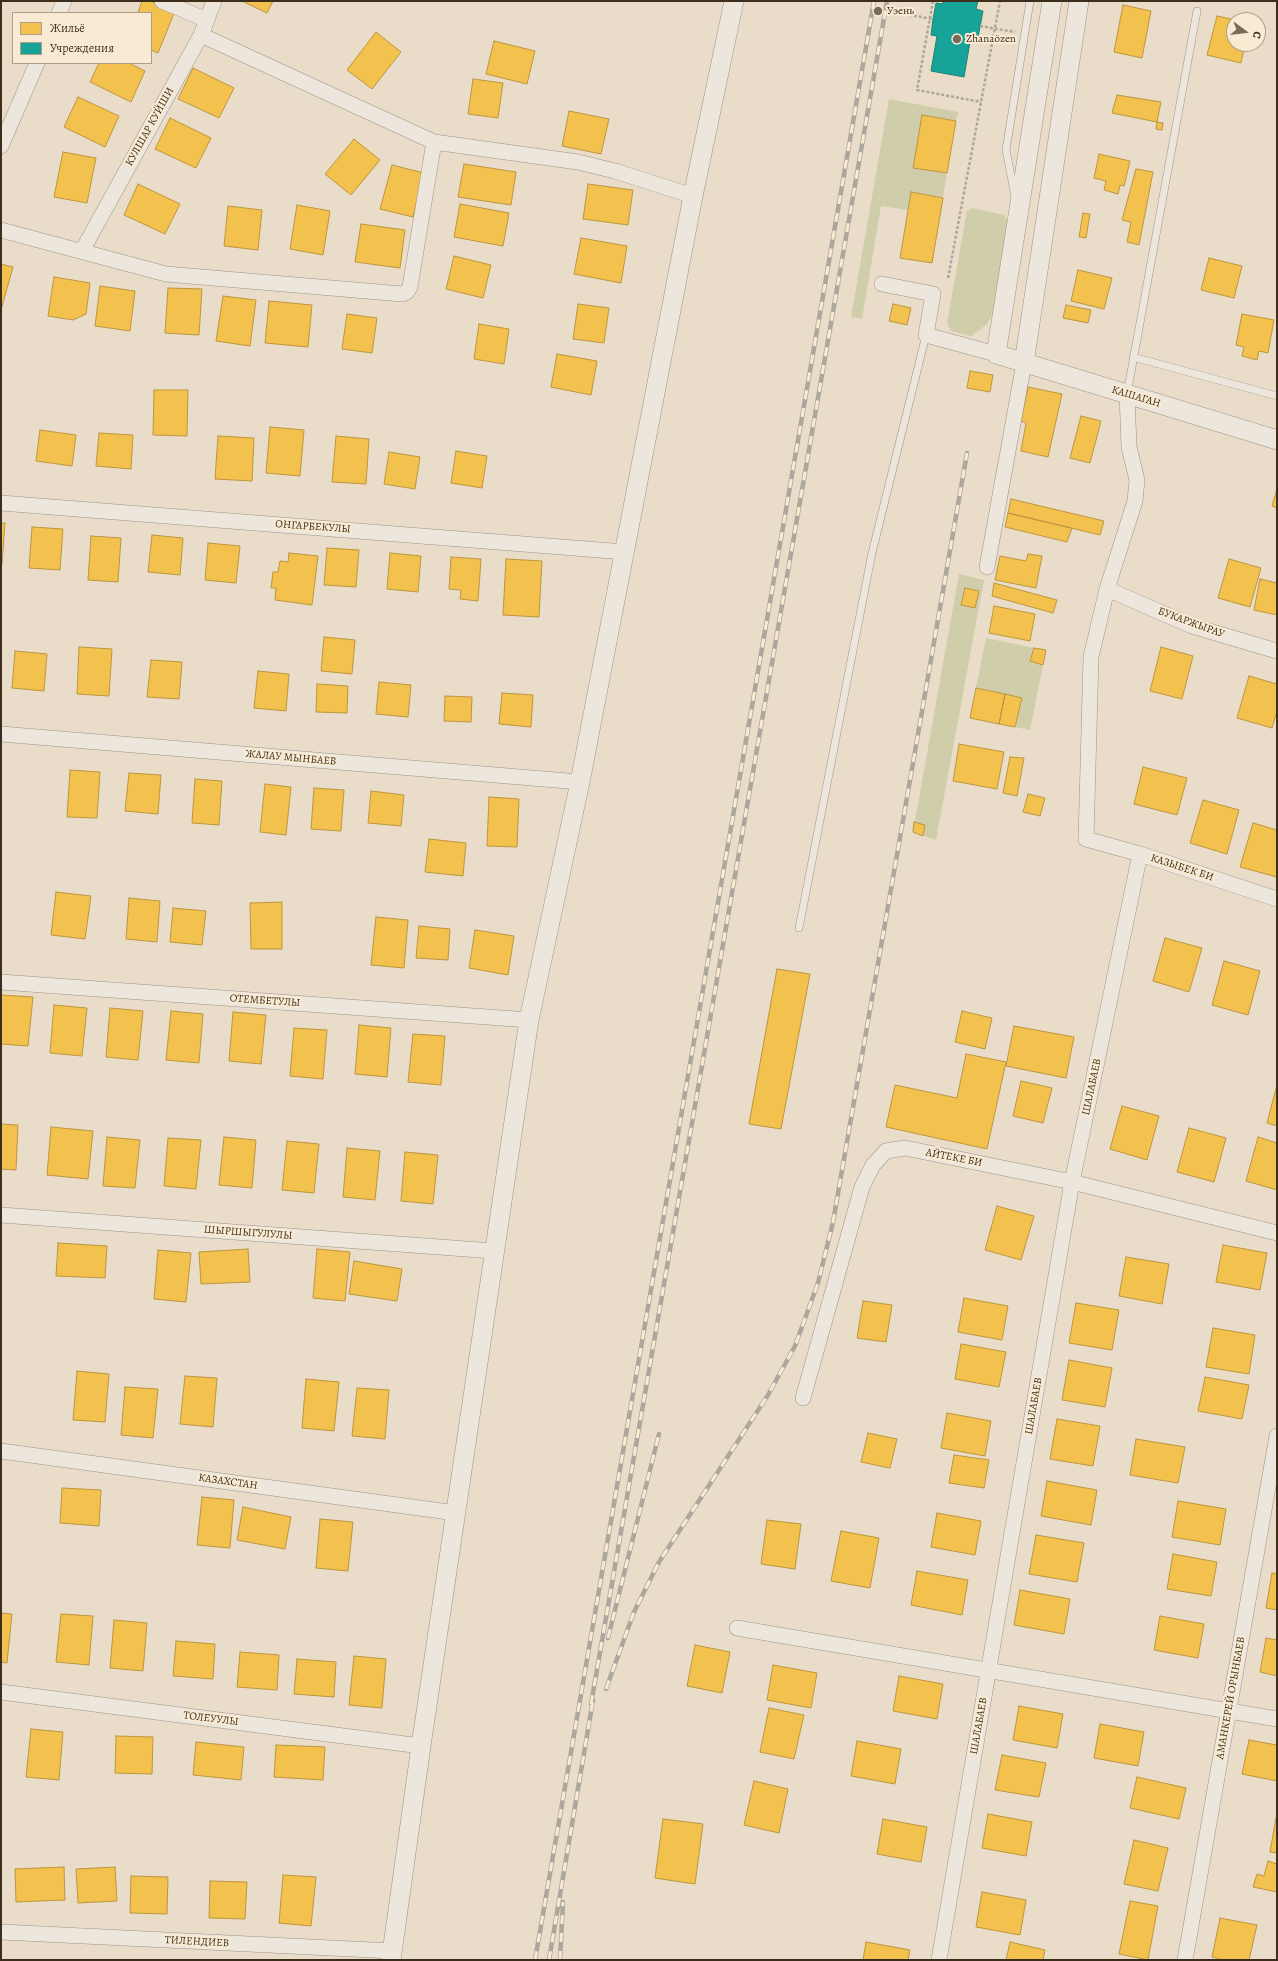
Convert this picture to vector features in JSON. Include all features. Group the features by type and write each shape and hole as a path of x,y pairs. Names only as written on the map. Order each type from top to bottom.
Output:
{"street":[{"path":"59,12 64,1"},
{"path":"162,1 207,20"},
{"name":"КУЛШАР КУЙШИ","path":"82,251 201,35 214,1"},
{"path":"392,1955 421,1746 529,1020 580,782 693,196 734,1"},
{"path":"882,284 933,294 926,335 996,354 1052,1"},
{"path":"987,567 1024,363 1078,1"},
{"path":"201,35 434,142 578,162 615,171 693,196"},
{"path":"1,146 37,64"},
{"path":"1,230 166,274 402,294 407,292 410,287 434,142"},
{"name":"КАШАГАН","path":"996,354 1277,440"},
{"path":"1107,589 1135,501 1137,480 1129,447 1127,394"},
{"name":"ОНГАРБЕКУЛЫ","path":"1,503 625,552"},
{"name":"БУКАРЖЫРАУ","path":"1107,589 1192,626 1277,651"},
{"name":"КАЗЫБЕК БИ","path":"1107,589 1092,657 1086,839 1140,854 1277,900"},
{"name":"ЖАЛАУ МЫНБАЕВ","path":"1,734 580,782"},
{"name":"ШАЛАБАЕВ","path":"939,1960 1072,1182 1140,854"},
{"name":"ОТЕМБЕТУЛЫ","path":"1,982 529,1020"},
{"name":"АЙТЕКЕ БИ","path":"803,1398 862,1188 873,1165 886,1151 905,1148 1072,1182 1277,1233"},
{"name":"ШЫРШЫГУЛУЛЫ","path":"1,1215 494,1251"},
{"name":"АМАНКЕРЕЙ ОРЫНБАЕВ","path":"1185,1960 1277,1436"},
{"name":"КАЗАХСТАН","path":"1,1451 456,1513"},
{"path":"737,1628 989,1672 1277,1719"},
{"name":"ТОЛЕУУЛЫ","path":"1,1692 421,1746"},
{"name":"ТИЛЕНДИЕВ","path":"1,1932 392,1955"}],"lane":[{"path":"1018,214 1006,150 1030,1"},
{"path":"1127,394 1196,11"},
{"path":"799,928 872,553 926,335"},
{"path":"1133,357 1277,396"}],"path":[{"path":"933,1 932,18 917,90 981,102"},
{"path":"948,278 1000,1"},
{"path":"904,14 932,18"},
{"path":"980,26 1024,34"}],"shaded area":[{"path":"889,99 958,112 956,121 922,115 914,168 947,173 943,198 911,192 908,210 881,206 862,319 851,317"},
{"path":"972,208 1004,215 1008,221 994,311 987,324 971,336 951,331 947,323 967,211"},
{"path":"959,574 984,580 936,840 913,832"},
{"path":"986,638 1034,648 1031,661 1043,665 1030,730 1015,727 1022,698 976,688"}],"building: Жильё":[{"path":"142,1 150,1 175,11 158,53 152,50 152,12 138,12"},
{"path":"242,1 273,1 267,13"},
{"path":"1123,5 1151,11 1142,58 1114,52"},
{"path":"1217,16 1226,18 1226,52 1243,52 1241,63 1207,55"},
{"path":"376,32 401,52 372,89 347,70"},
{"path":"494,41 535,51 527,84 486,74"},
{"path":"99,64 131,64 145,71 131,102 90,82"},
{"path":"193,68 234,88 219,118 178,99"},
{"path":"473,79 503,83 498,118 468,114"},
{"path":"1117,95 1161,102 1157,122 1112,113"},
{"path":"78,97 119,116 105,147 64,127"},
{"path":"569,111 609,119 601,154 562,146"},
{"path":"922,115 956,121 947,173 913,168"},
{"path":"170,118 211,138 196,168 155,149"},
{"path":"1157,122 1163,123 1162,130 1156,129"},
{"path":"354,139 380,160 351,195 325,174"},
{"path":"63,152 96,158 87,203 54,197"},
{"path":"1099,154 1130,161 1124,186 1120,185 1118,194 1104,190 1106,181 1094,178"},
{"path":"464,164 516,172 511,205 458,197"},
{"path":"392,165 424,173 413,217 380,209"},
{"path":"1136,169 1153,172 1139,245 1127,242 1131,222 1122,220"},
{"path":"138,184 180,204 165,234 124,215"},
{"path":"588,184 633,190 628,225 583,219"},
{"path":"911,192 943,198 932,263 900,258"},
{"path":"460,204 509,213 503,246 454,237"},
{"path":"297,205 330,211 323,255 290,249"},
{"path":"228,206 262,210 258,250 224,246"},
{"path":"1083,213 1090,214 1086,238 1079,237"},
{"path":"361,224 405,230 400,268 355,262"},
{"path":"581,238 627,246 621,283 574,274"},
{"path":"454,256 491,265 483,298 446,289"},
{"path":"1209,258 1242,266 1234,298 1201,290"},
{"path":"1,264 13,267 1,310"},
{"path":"1078,270 1112,278 1104,309 1071,301"},
{"path":"54,277 90,283 86,314 73,320 48,316"},
{"path":"100,286 135,291 130,331 95,326"},
{"path":"168,288 202,289 199,335 165,333"},
{"path":"223,296 256,300 250,346 216,341"},
{"path":"269,301 312,305 308,347 265,343"},
{"path":"578,304 609,308 604,343 573,339"},
{"path":"893,304 911,308 907,325 889,321"},
{"path":"1066,305 1091,310 1088,323 1063,318"},
{"path":"347,314 377,318 372,353 342,349"},
{"path":"1242,314 1274,320 1268,353 1259,351 1257,360 1242,356 1244,347 1236,345"},
{"path":"479,324 509,329 504,364 474,359"},
{"path":"557,354 597,361 591,395 551,387"},
{"path":"970,371 993,375 990,392 967,388"},
{"path":"1028,387 1062,394 1048,457 1021,451 1026,423 1021,421"},
{"path":"154,390 188,390 187,436 153,435"},
{"path":"1081,416 1101,421 1090,463 1070,458"},
{"path":"270,427 304,430 300,476 266,473"},
{"path":"40,430 76,435 72,466 36,461"},
{"path":"99,433 133,435 131,469 96,466"},
{"path":"218,436 254,438 252,481 215,479"},
{"path":"336,436 369,439 366,484 332,482"},
{"path":"456,451 487,456 482,488 451,483"},
{"path":"389,452 420,457 415,489 384,484"},
{"path":"1277,489 1277,508 1272,506"},
{"path":"1011,499 1104,521 1100,535 1008,513"},
{"path":"1008,513 1072,528 1067,542 1005,527"},
{"path":"1,523 5,523 2,564 1,564"},
{"path":"32,527 63,529 60,570 29,568"},
{"path":"152,535 183,538 180,575 148,572"},
{"path":"91,536 121,538 118,582 88,580"},
{"path":"208,543 240,546 236,583 205,580"},
{"path":"327,548 359,550 356,587 324,585"},
{"path":"289,553 318,556 312,605 275,600 276,588 271,588 273,572 278,572 280,561 288,562"},
{"path":"390,553 421,556 418,592 387,589"},
{"path":"1028,554 1042,556 1036,588 995,580 1000,556 1026,561"},
{"path":"451,557 481,559 478,601 460,599 461,590 449,589"},
{"path":"506,559 542,561 539,617 503,615"},
{"path":"1229,559 1261,568 1250,607 1218,598"},
{"path":"1260,579 1277,583 1277,615 1254,610"},
{"path":"994,583 1057,600 1053,613 992,596"},
{"path":"965,588 979,591 975,608 961,605"},
{"path":"994,606 1035,614 1030,641 989,633"},
{"path":"324,637 355,640 352,674 321,671"},
{"path":"79,647 112,649 109,696 77,694"},
{"path":"1161,647 1193,656 1182,699 1150,691"},
{"path":"1034,648 1046,650 1043,665 1030,661"},
{"path":"15,651 47,654 44,691 12,688"},
{"path":"151,660 182,662 179,699 147,697"},
{"path":"258,671 289,674 286,711 254,708"},
{"path":"1249,676 1277,684 1277,711 1272,728 1237,718"},
{"path":"379,682 411,685 408,717 376,714"},
{"path":"317,684 348,686 347,713 316,712"},
{"path":"976,688 1005,694 999,724 970,718"},
{"path":"502,693 533,695 531,727 499,724"},
{"path":"1005,694 1022,698 1015,727 999,724"},
{"path":"445,696 472,697 471,722 444,721"},
{"path":"959,744 1004,752 997,789 953,781"},
{"path":"1010,757 1024,758 1017,796 1003,793"},
{"path":"1143,767 1187,778 1177,815 1134,804"},
{"path":"70,770 100,772 97,818 67,817"},
{"path":"129,773 161,775 158,814 125,811"},
{"path":"195,779 222,781 219,825 192,823"},
{"path":"265,784 291,787 286,835 260,832"},
{"path":"314,788 344,790 341,831 311,829"},
{"path":"371,791 404,795 401,826 368,823"},
{"path":"1028,794 1045,798 1040,816 1023,812"},
{"path":"489,797 519,799 517,847 487,846"},
{"path":"1203,800 1239,810 1227,854 1190,843"},
{"path":"914,822 925,825 923,836 913,832"},
{"path":"1253,823 1277,830 1277,877 1240,867"},
{"path":"429,839 466,843 463,876 425,872"},
{"path":"56,892 91,896 85,939 51,935"},
{"path":"129,898 160,901 157,942 126,939"},
{"path":"282,902 282,949 251,949 250,903"},
{"path":"173,908 206,911 202,945 170,942"},
{"path":"376,917 408,920 404,968 371,965"},
{"path":"419,926 450,929 448,960 416,958"},
{"path":"475,930 514,936 508,975 469,968"},
{"path":"1165,938 1202,948 1189,992 1153,981"},
{"path":"1224,961 1260,971 1248,1015 1212,1005"},
{"path":"777,969 810,974 781,1129 749,1124"},
{"path":"1,995 33,997 28,1046 1,1044"},
{"path":"54,1005 87,1008 82,1056 50,1053"},
{"path":"110,1008 143,1011 138,1060 106,1057"},
{"path":"171,1011 203,1014 199,1063 166,1060"},
{"path":"962,1011 992,1018 985,1049 955,1042"},
{"path":"233,1012 266,1015 261,1064 229,1061"},
{"path":"359,1025 391,1028 387,1077 355,1074"},
{"path":"1014,1026 1074,1037 1066,1078 1006,1066"},
{"path":"294,1028 327,1030 323,1079 290,1076"},
{"path":"413,1034 445,1036 441,1085 408,1082"},
{"path":"966,1054 1006,1062 987,1149 886,1127 895,1085 957,1098"},
{"path":"1021,1081 1052,1088 1043,1123 1013,1116"},
{"path":"1277,1085 1277,1126 1267,1123"},
{"path":"1122,1106 1159,1116 1147,1160 1110,1149"},
{"path":"1,1124 18,1125 16,1170 1,1169"},
{"path":"51,1127 93,1131 88,1179 47,1175"},
{"path":"1189,1128 1226,1138 1214,1182 1177,1172"},
{"path":"107,1137 140,1140 135,1188 103,1186"},
{"path":"224,1137 256,1140 252,1188 219,1185"},
{"path":"1258,1137 1277,1143 1277,1190 1246,1181"},
{"path":"168,1138 201,1140 196,1189 164,1186"},
{"path":"287,1141 319,1144 314,1193 282,1190"},
{"path":"347,1148 380,1151 375,1200 343,1197"},
{"path":"405,1152 438,1155 433,1204 401,1201"},
{"path":"997,1206 1034,1216 1021,1260 985,1250"},
{"path":"58,1243 107,1246 105,1278 56,1276"},
{"path":"1223,1245 1267,1253 1260,1290 1216,1282"},
{"path":"248,1249 250,1282 201,1284 199,1252"},
{"path":"317,1249 350,1252 345,1301 313,1298"},
{"path":"158,1250 191,1253 186,1302 154,1299"},
{"path":"1126,1257 1169,1264 1162,1304 1119,1296"},
{"path":"354,1261 402,1269 397,1301 349,1294"},
{"path":"964,1298 1008,1306 1002,1340 958,1332"},
{"path":"863,1301 892,1305 886,1342 857,1338"},
{"path":"1076,1303 1119,1310 1112,1350 1069,1343"},
{"path":"1213,1328 1255,1335 1249,1374 1206,1367"},
{"path":"961,1344 1006,1352 999,1387 955,1379"},
{"path":"1069,1360 1112,1368 1105,1407 1062,1400"},
{"path":"77,1371 109,1374 105,1422 73,1420"},
{"path":"185,1376 217,1378 213,1427 180,1424"},
{"path":"1205,1377 1249,1385 1242,1419 1198,1411"},
{"path":"306,1379 339,1382 334,1431 302,1428"},
{"path":"125,1387 158,1389 153,1438 121,1435"},
{"path":"357,1388 389,1390 385,1439 352,1436"},
{"path":"947,1413 991,1421 985,1456 941,1448"},
{"path":"1057,1419 1100,1426 1093,1466 1050,1459"},
{"path":"868,1433 897,1439 890,1468 861,1462"},
{"path":"1136,1439 1185,1447 1178,1483 1130,1475"},
{"path":"954,1455 989,1460 984,1488 949,1483"},
{"path":"1047,1481 1097,1490 1091,1525 1041,1516"},
{"path":"62,1488 101,1490 99,1526 60,1523"},
{"path":"202,1497 234,1500 230,1548 197,1545"},
{"path":"1178,1501 1226,1509 1220,1545 1172,1537"},
{"path":"243,1507 291,1517 285,1549 237,1540"},
{"path":"937,1513 981,1521 975,1555 931,1547"},
{"path":"320,1519 353,1522 348,1571 316,1568"},
{"path":"767,1520 801,1524 795,1569 761,1564"},
{"path":"841,1531 879,1538 870,1588 831,1581"},
{"path":"1036,1535 1084,1543 1077,1582 1029,1574"},
{"path":"1173,1554 1217,1562 1211,1596 1167,1589"},
{"path":"917,1571 968,1580 962,1615 911,1605"},
{"path":"1272,1573 1277,1574 1277,1610 1266,1608"},
{"path":"1020,1590 1070,1599 1064,1634 1014,1625"},
{"path":"1,1613 12,1614 7,1663 1,1662"},
{"path":"61,1614 93,1616 89,1665 56,1662"},
{"path":"1160,1616 1204,1624 1198,1658 1154,1650"},
{"path":"114,1620 147,1623 143,1671 110,1668"},
{"path":"1266,1638 1277,1640 1277,1676 1260,1672"},
{"path":"176,1641 215,1644 213,1679 173,1676"},
{"path":"695,1645 730,1652 722,1693 687,1686"},
{"path":"240,1652 279,1655 277,1690 237,1687"},
{"path":"354,1656 386,1659 382,1708 349,1705"},
{"path":"297,1659 336,1662 334,1697 294,1694"},
{"path":"773,1665 817,1673 811,1708 767,1700"},
{"path":"899,1676 943,1684 937,1719 893,1711"},
{"path":"1019,1706 1063,1714 1057,1748 1013,1740"},
{"path":"769,1708 804,1715 794,1759 760,1752"},
{"path":"1100,1724 1144,1732 1138,1766 1094,1758"},
{"path":"31,1729 63,1732 59,1780 26,1777"},
{"path":"116,1736 153,1737 152,1774 115,1773"},
{"path":"1249,1740 1277,1745 1277,1781 1242,1774"},
{"path":"857,1741 901,1749 895,1784 851,1776"},
{"path":"196,1742 244,1747 241,1780 193,1775"},
{"path":"276,1745 325,1747 323,1780 274,1777"},
{"path":"1002,1755 1046,1763 1039,1797 995,1790"},
{"path":"1137,1777 1186,1788 1179,1819 1130,1808"},
{"path":"754,1781 788,1789 779,1833 744,1825"},
{"path":"988,1814 1032,1822 1026,1856 982,1848"},
{"path":"1277,1818 1277,1853 1270,1852"},
{"path":"663,1819 703,1824 695,1884 655,1878"},
{"path":"883,1819 927,1827 921,1862 877,1854"},
{"path":"1134,1840 1168,1848 1158,1891 1124,1884"},
{"path":"1268,1861 1277,1864 1277,1892 1253,1887 1257,1874 1264,1876"},
{"path":"64,1867 65,1900 16,1902 15,1869"},
{"path":"115,1867 117,1901 78,1903 76,1869"},
{"path":"283,1875 316,1877 311,1926 279,1923"},
{"path":"131,1876 168,1877 167,1914 130,1913"},
{"path":"210,1881 247,1882 245,1919 209,1918"},
{"path":"982,1892 1026,1900 1020,1935 976,1927"},
{"path":"1130,1901 1158,1906 1148,1960 1119,1954"},
{"path":"1220,1918 1257,1925 1249,1960 1224,1960 1212,1957"},
{"path":"866,1942 910,1950 908,1960 863,1960"},
{"path":"1010,1942 1045,1950 1043,1960 1006,1960"}],"building: Учреждения":[{"name":"Zhanaözen","path":"943,1 978,1 976,9 983,11 977,43 970,42 964,77 931,71 937,36 931,35 933,19 936,3 943,4"}],"railway":[{"path":"535,1960 874,1"},
{"path":"591,1704 887,1"},
{"path":"606,1689 634,1612 659,1562 768,1395 795,1346 818,1283 833,1222 967,453"},
{"path":"608,1638 659,1434"},
{"path":"549,1960 593,1700"},
{"path":"560,1960 563,1902"}],"place":[{"name":"Уэень","path":"878,11"},
{"name":"Zhanaözen","path":"957,39"}]}
